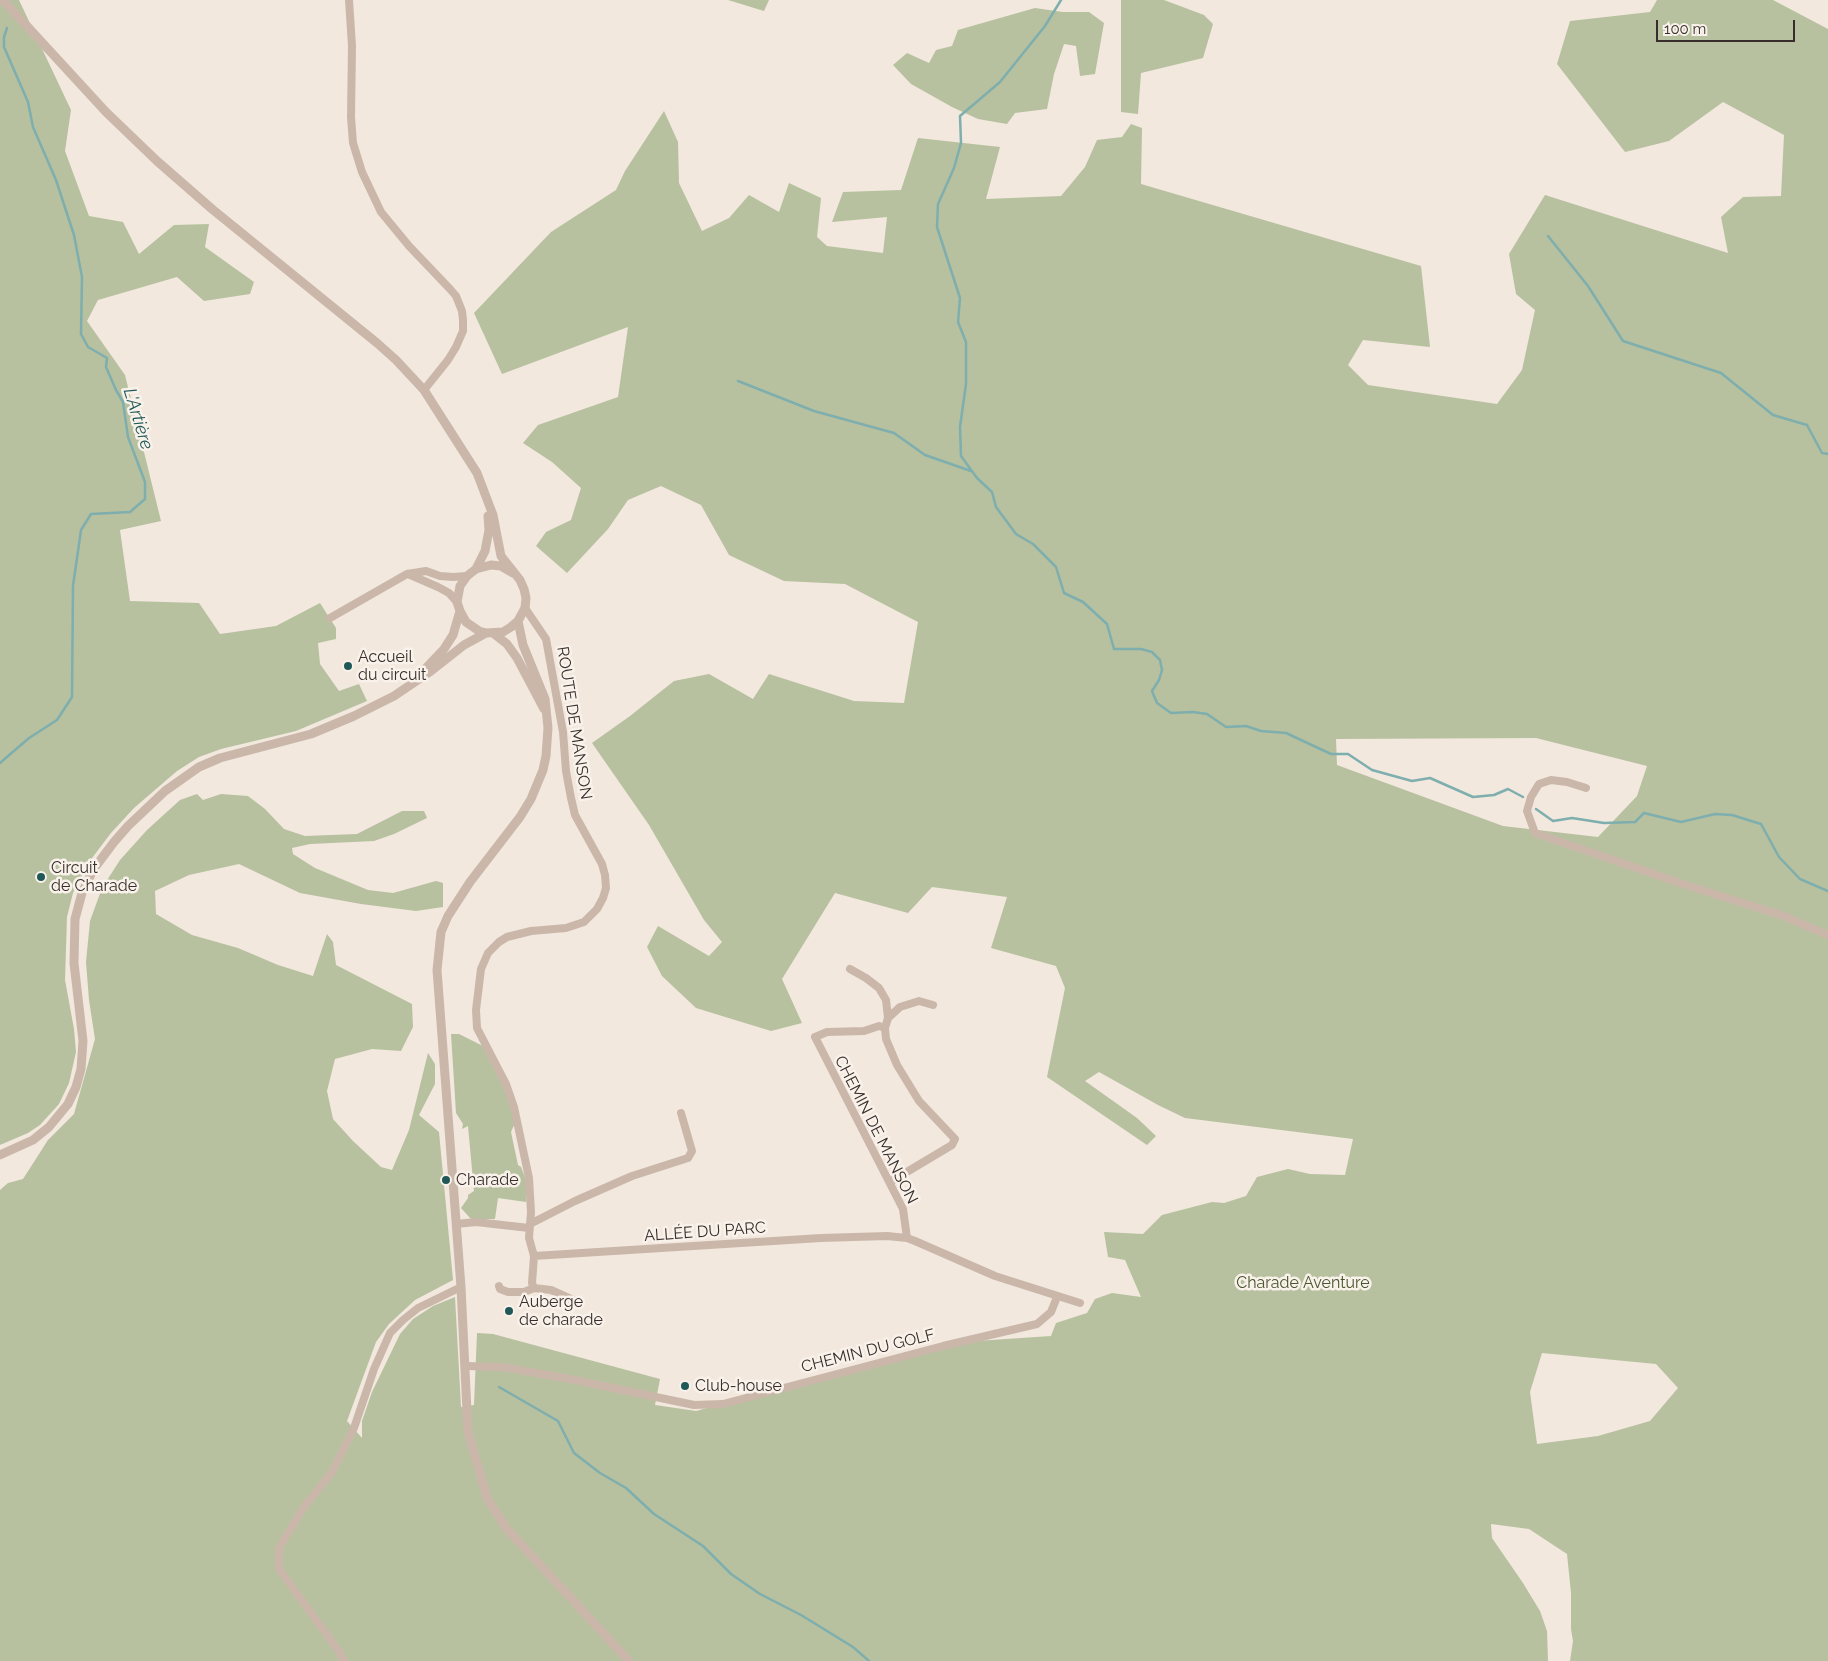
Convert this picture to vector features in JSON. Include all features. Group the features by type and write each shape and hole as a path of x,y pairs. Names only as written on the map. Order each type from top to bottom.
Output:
{"street":[{"path":"3,0 106,112 150,155 212,209 377,343 424,390 469,460 482,484 493,515 501,556 520,580 524,589 526,598 524,608 518,621 503,632 490,633 479,631 466,622 459,606 449,593 438,586 406,574"},
{"path":"349,0 352,46 351,117 353,143 362,172 381,212 409,246 456,296 464,320 456,347 424,390"},
{"path":"476,569 485,551 489,530 487,498"},
{"path":"409,685 434,661 453,635 457,624 460,586 467,576 476,569 491,565 501,566 513,573"},
{"path":"330,618 406,574 426,571 453,577 467,576"},
{"name":"ROUTE DE MANSON","path":"524,608 544,635 563,732 566,771 575,815 602,864 606,888 597,909 584,922 566,928 531,931 507,937 488,953 481,969 476,1010 477,1028 506,1084 514,1107 529,1178 529,1226"},
{"path":"518,621 526,652 542,689 546,712 548,728 543,770 531,799 520,817 470,882 448,916 442,932 438,955 437,984 461,1286 468,1432 487,1498 506,1528 629,1661"},
{"path":"0,1155 33,1140 49,1127 68,1104 76,1087 81,1069 83,1041 74,971 75,919 87,881 114,842 165,791 199,767 220,758 273,745 333,726 379,704 431,671 464,645 490,633"},
{"path":"490,633 507,644 517,658 546,712"},
{"path":"1586,788 1567,782 1551,780 1539,784 1531,797 1526,811 1535,833 1784,916 1828,935"},
{"path":"850,970 866,978 879,988 886,1000 888,1018 885,1028 886,1039 897,1066 919,1101 955,1139 952,1145 890,1182"},
{"path":"888,1018 900,1007 919,1001 933,1005"},
{"name":"CHEMIN DE MANSON","path":"885,1028 879,1026 864,1031 827,1032 815,1037 903,1209 907,1238"},
{"path":"456,1224 476,1222 529,1226 575,1201 632,1176 688,1158 692,1151 681,1114"},
{"path":"529,1226 529,1243 534,1256 532,1282 534,1288"},
{"name":"ALLÉE DU PARC","path":"534,1256 821,1238 887,1236 907,1238 995,1276 1080,1303"},
{"path":"344,1661 279,1569 279,1548 304,1507 332,1472 354,1428 374,1369 390,1333 418,1308 461,1286"},
{"path":"499,1286 500,1289 508,1292 524,1292 534,1288 552,1290 580,1304"},
{"name":"CHEMIN DU GOLF","path":"466,1366 512,1369 694,1405 723,1404 943,1346 1037,1324 1051,1312 1057,1297"}],"green space":[{"path":"0,0 19,0 71,110 65,151 89,216 123,222 139,254 174,225 209,224 205,247 254,282 250,294 204,301 177,277 98,300 87,321 125,375 161,521 120,530 130,601 199,603 220,634 276,626 320,603 336,628 336,639 318,643 320,664 339,691 359,684 367,701 296,731 221,749 199,757 177,771 134,808 111,833 89,862 73,893 67,917 65,980 76,1052 69,1083 59,1104 40,1125 28,1133 0,1145"},
{"path":"728,0 769,0 764,11"},
{"path":"1121,0 1164,0 1204,15 1213,24 1203,58 1141,73 1138,114 1121,112"},
{"name":"Charade Aventure","path":"1657,0 1773,0 1828,29 1828,1661 1570,1661 1573,1641 1567,1554 1529,1529 1491,1524 1492,1538 1540,1611 1547,1631 1548,1661 0,1661 0,1190 8,1183 23,1179 48,1140 74,1114 95,1039 86,962 90,921 102,888 120,860 147,830 180,800 197,794 203,800 221,794 248,796 265,809 284,829 305,836 357,834 402,811 424,811 427,818 394,834 374,841 310,844 292,848 293,854 315,868 368,890 393,893 436,881 443,883 443,907 416,911 361,904 300,893 239,864 189,875 155,891 156,914 192,935 238,948 278,965 313,976 327,934 333,942 336,965 412,1004 413,1027 401,1051 372,1049 335,1059 327,1091 333,1119 381,1167 392,1170 409,1130 428,1053 435,1064 435,1084 419,1115 439,1132 453,1280 415,1300 389,1324 376,1342 347,1421 362,1438 362,1421 372,1392 400,1334 413,1319 433,1306 455,1297 461,1407 474,1405 477,1333 493,1334 660,1379 655,1405 696,1411 947,1343 1051,1336 1056,1323 1087,1313 1095,1299 1112,1293 1141,1297 1125,1260 1108,1257 1104,1232 1143,1234 1162,1215 1212,1202 1224,1203 1246,1196 1257,1177 1288,1169 1310,1174 1345,1175 1353,1139 1185,1118 1099,1072 1085,1081 1137,1118 1156,1136 1147,1145 1047,1077 1065,988 1056,966 991,948 1007,897 932,887 908,913 835,893 782,979 802,1023 771,1031 696,1008 662,976 647,947 658,926 709,956 722,942 704,920 649,825 592,743 674,681 709,674 753,699 769,674 854,701 904,703 918,622 845,584 784,581 729,555 701,505 661,486 628,500 608,529 567,573 536,546 546,532 571,520 581,488 552,462 523,443 538,425 618,397 628,327 502,374 474,313 551,232 616,190 625,171 664,111 678,142 679,183 702,231 729,218 749,195 779,212 789,183 821,198 817,237 827,246 883,253 887,217 832,222 843,192 901,190 918,138 1000,147 986,199 1061,196 1085,167 1097,140 1122,137 1131,124 1142,128 1141,184 1421,266 1430,347 1363,340 1348,365 1368,385 1497,404 1522,370 1535,310 1516,294 1509,254 1545,195 1728,253 1721,217 1743,197 1781,196 1784,135 1723,102 1669,141 1625,152 1557,64 1570,21 1650,12","holes":["1536,738 1647,766 1637,796 1598,837 1503,826 1337,765 1336,739","1542,1353 1656,1364 1678,1388 1650,1421 1598,1436 1537,1444 1530,1392"]},
{"path":"1035,8 1063,12 1089,12 1104,23 1095,74 1080,76 1076,46 1064,44 1054,74 1047,109 1015,113 1007,124 978,119 911,84 893,65 907,53 929,63 936,50 952,46 958,30"},
{"path":"451,1034 459,1034 485,1047 506,1091 515,1123 511,1132 518,1165 521,1167 526,1180 526,1202 498,1198 495,1219 471,1219 461,1208 468,1195 474,1191 468,1126 462,1129 463,1124 456,1113"}],"waterway":[{"path":"1061,0 1045,26 1000,82 960,116 961,143 954,168 938,204 937,227 960,298 958,322 966,342 966,384 960,427 961,456 977,478 992,492 996,507 1016,534 1033,544 1056,567 1064,593 1083,602 1107,624 1114,649 1141,649 1152,652 1160,660 1162,670 1159,680 1152,691 1157,703 1171,713 1193,712 1207,714 1226,727 1246,726 1261,731 1286,733 1331,754 1348,754 1372,770 1412,781 1430,778 1473,797 1494,795 1508,789 1523,797"},
{"name":"L'Artière","path":"0,763 29,738 57,720 72,697 73,586 81,530 91,514 130,512 145,499 145,482 128,437 123,402 106,367 107,358 88,347 81,334 82,277 74,235 56,180 33,127 28,102 4,47 4,37 7,28"},
{"path":"1548,236 1588,286 1623,341 1721,373 1773,415 1807,425 1822,453 1828,454"},
{"path":"738,381 814,411 894,433 925,455 971,471"},
{"path":"1536,809 1553,821 1572,818 1604,823 1635,822 1644,813 1681,822 1715,814 1732,815 1761,824 1779,857 1800,879 1828,891"},
{"path":"499,1387 558,1421 574,1453 600,1473 626,1488 654,1514 703,1546 731,1574 760,1594 801,1615 853,1647 869,1661"}],"place":[{"name":"Accueil du circuit","path":"348,666"},
{"name":"Circuit de Charade","path":"41,877"},
{"name":"Charade","path":"446,1180"},
{"name":"Auberge de charade","path":"509,1311"},
{"name":"Club-house","path":"685,1386"}]}
